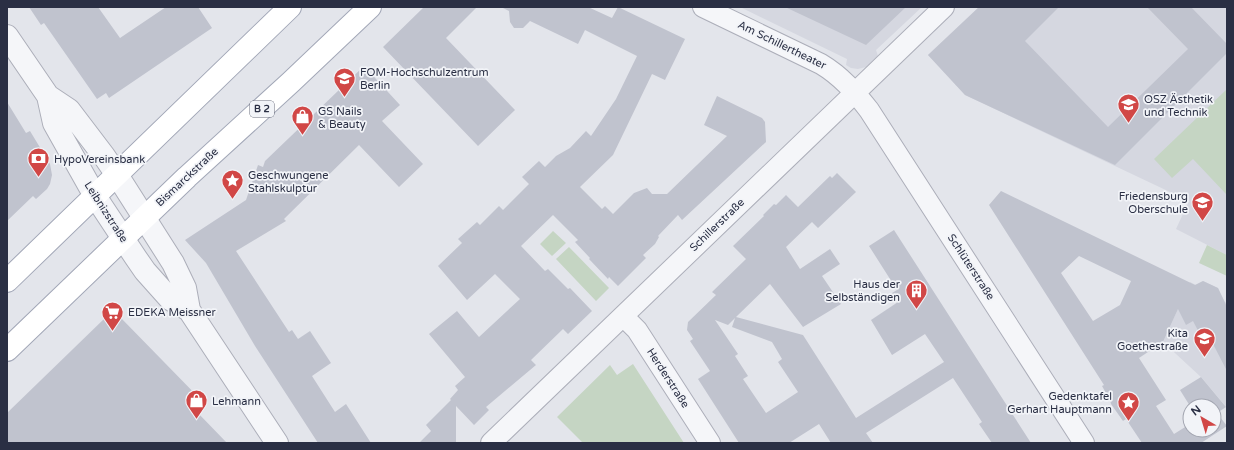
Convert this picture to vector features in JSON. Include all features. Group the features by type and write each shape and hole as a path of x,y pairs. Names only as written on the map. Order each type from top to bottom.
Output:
{"main road":[{"path":"7,281 290,7"},
{"name":"Bismarckstraße","path":"7,350 144,218 370,7"}],"street":[{"name":"Am Schillertheater","path":"703,7 821,64 833,71 855,92"},
{"name":"Schillerstraße","path":"491,443 944,7"},
{"name":"Leibnizstraße","path":"7,36 48,96 54,123 95,196 145,271 170,299 189,310"},
{"name":"Schlüterstraße","path":"855,92 869,110 1084,443"},
{"name":"Leibnizstraße","path":"48,96 69,110 117,175 173,263 185,288 189,310 277,443"},
{"name":"Herderstraße","path":"623,316 637,330 710,443"}],"shaded area":[{"path":"740,7 922,7 876,50 878,56 866,67 858,69 851,68 846,65 847,59"},
{"name":"OSZ Ästhetik und Technik","path":"979,7 1227,7 1227,255 1176,229 1189,201 965,95 928,55"},
{"name":"Kita Goethestraße","path":"1203,281 1218,288 1225,302 1227,303 1227,408 1222,402 1222,398 1219,398 1202,378 1163,342 1190,282 1196,285"}],"green space":[{"path":"1227,89 1226,194 1193,159 1172,178 1154,159"},
{"path":"553,231 566,243 552,256 540,244"},
{"path":"1207,245 1227,255 1227,276 1199,263"},
{"path":"569,247 609,288 596,301 556,259"},
{"path":"633,364 684,443 583,443 557,417 610,365 617,375"}],"building":[{"path":"29,7 98,7 120,38 166,7 198,7 212,28 109,98 106,93 97,99 44,23 41,25"},
{"path":"424,7 477,7 446,38 515,110 478,146 383,47"},
{"path":"501,7 588,7 612,18 618,7 685,39 665,80 652,74 613,155 580,187 602,209 605,206 613,214 634,193 647,188 652,194 667,194 727,136 704,125 717,96 762,118 765,122 766,142 682,220 678,215 658,236 659,237 655,244 643,255 646,258 618,286 609,277 608,279 589,259 590,258 575,242 578,240 553,215 521,246 545,271 548,269 568,289 570,288 592,311 568,334 563,329 531,360 536,365 486,407 489,410 474,425 456,406 456,443 419,443 431,431 426,425 451,400 450,399 458,390 455,386 465,377 429,334 457,311 479,337 520,299 495,274 467,300 438,266 462,243 458,239 477,222 480,225 499,206 503,210 529,184 522,177 539,161 545,167 556,156 570,148 586,131 591,136 616,99 637,56 585,30 578,44 530,21 523,28 514,28 510,22 509,11"},
{"path":"785,7 906,7 866,45"},
{"path":"979,7 1059,7 1025,41 1108,127 1188,49 1147,7 1191,7 1227,44 1227,53 1115,165 965,95 928,55"},
{"path":"364,66 400,105 382,121 423,164 399,187 359,145 284,219 286,221 236,251 289,332 292,330 298,339 310,331 331,363 312,376 335,412 346,404 371,443 318,443 255,346 206,263 185,240 246,200 258,165 263,167 265,161"},
{"path":"7,102 26,133 30,131 50,164 52,175 47,189 36,199 33,196 7,221"},
{"path":"837,173 856,192 818,228 812,222 786,247 800,269 830,249 840,264 822,276 841,304 803,327 770,284 736,317 803,335 856,418 944,362 925,334 892,355 871,320 898,302 892,293 897,290 869,246 894,230 1031,443 992,443 979,424 982,422 953,378 866,433 873,443 831,443 819,424 789,443 739,443 698,379 710,371 690,341 693,339 687,330 688,322 716,295 712,292 746,259 733,246 764,216 763,215 774,204 776,205 786,195 798,207 830,176 832,178","holes":["735,318 732,327 772,342 782,359 778,362 798,392 766,413 743,379 748,376 735,356 738,354 715,320 728,325"]},
{"path":"1001,191 1195,285 1203,281 1218,288 1227,307 1227,371 1213,344 1207,348 1193,321 1186,325 1178,309 1163,342 1139,358 1166,400 1156,406 1174,434 1182,429 1182,438 1209,438 1201,443 1142,443 1126,419 1123,421 1111,404 1102,386 1104,385 989,205","holes":["1079,256 1131,281 1120,305 1093,321 1061,273"]},
{"path":"106,317 113,326 121,318 205,404 197,412 227,443 7,443 7,413"},
{"path":"1201,377 1218,398 1185,398 1180,390"},
{"path":"1222,402 1226,407 1222,410"},
{"path":"1222,420 1227,426 1222,429"}],"place":[{"name":"FOM-Hochschulzentrum Berlin","path":"344,98"},
{"name":"OSZ Ästhetik und Technik","path":"1128,124"},
{"name":"GS Nails & Beauty","path":"303,136"},
{"name":"HypoVereinsbank","path":"39,178"},
{"name":"Geschwungene Stahlskulptur","path":"232,200"},
{"name":"Friedensburg Oberschule","path":"1203,222"},
{"name":"Haus der Selbständigen","path":"916,310"},
{"name":"EDEKA Meissner","path":"113,332"},
{"name":"Kita Goethestraße","path":"1204,358"},
{"name":"Lehmann","path":"197,420"},
{"name":"Gedenktafel Gerhart Hauptmann","path":"1128,422"}]}
